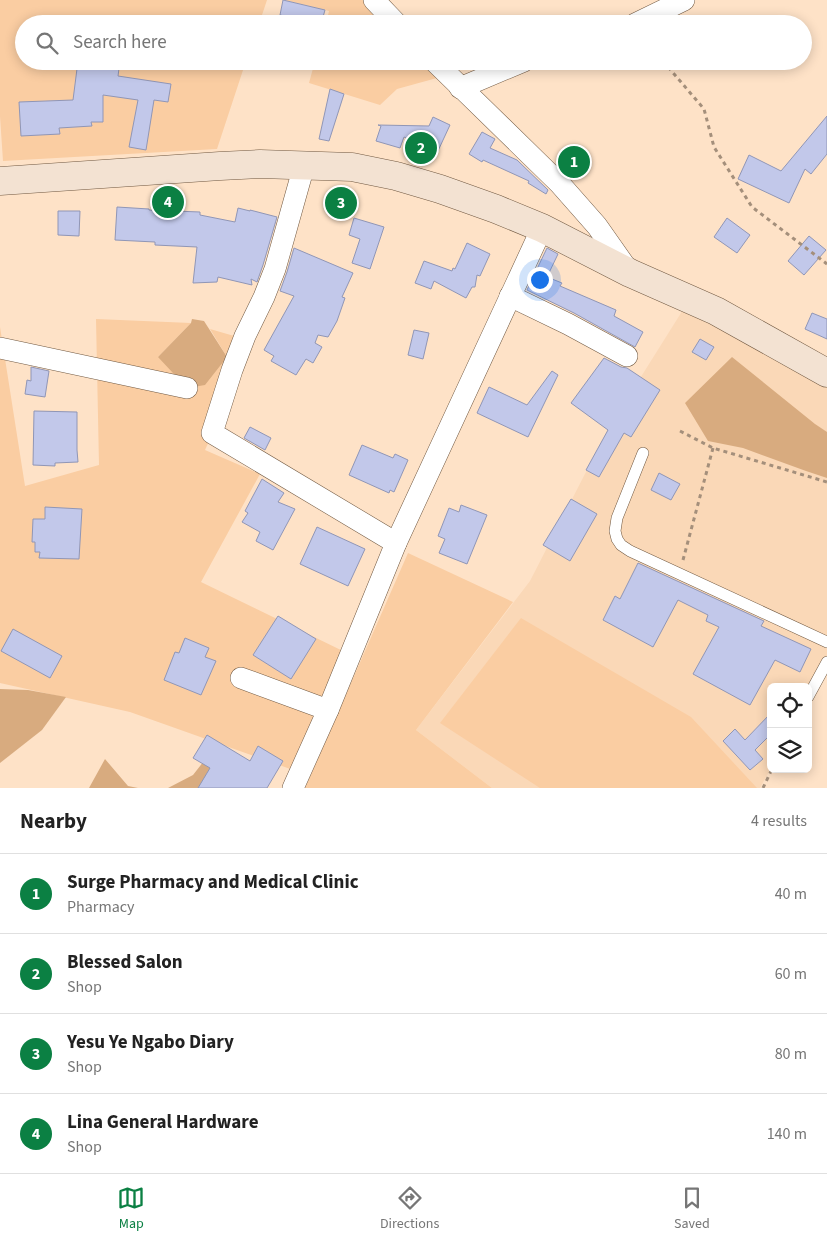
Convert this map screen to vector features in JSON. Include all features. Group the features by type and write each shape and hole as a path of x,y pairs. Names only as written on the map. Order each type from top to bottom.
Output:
{"street":[{"path":"374,0 388,15"},
{"path":"653,15 684,0"},
{"path":"443,70 577,202 597,226 630,273"},
{"path":"460,88 503,70"},
{"path":"0,181 260,164 352,167 396,176 440,189 542,228 630,273 716,311 827,373"},
{"path":"304,166 275,269 245,336 212,433 396,543"},
{"path":"293,788 328,710 396,543 542,228"},
{"path":"510,296 568,324 627,356"},
{"path":"0,348 187,388"},
{"path":"241,678 328,710"}],"lane":[{"path":"642,453 617,518 615,531 621,545 630,552 827,642"},
{"path":"812,690 827,662"}],"path":[{"path":"671,70 704,109 714,147 752,207 827,264"},
{"path":"680,431 713,448 827,482"},
{"path":"680,575 713,448"},
{"path":"763,788 770,773"}],"shaded area":[{"path":"0,0 267,0 262,15 15,15 15,70 243,70 217,149 3,161 0,116"},
{"path":"284,0 382,0 397,15 328,15 329,11"},
{"path":"313,70 452,70 455,73 397,89 380,105 309,83"},
{"path":"686,305 827,381 827,658 811,683 767,683 768,773 760,788 492,788 416,730 530,581 607,431"},
{"path":"96,319 191,323 158,357 227,357 210,329 241,338 227,402 205,450 260,474 201,582 347,653 296,771 130,712 0,683 0,327 25,486 99,465"},
{"path":"192,319 204,321 227,357 205,385 187,388 158,357 191,323"},
{"path":"732,357 827,432 827,478 743,448 708,441 685,403"},
{"path":"408,553 513,602 416,730 492,788 305,788"},
{"path":"521,618 691,717 757,788 540,788 440,723"},
{"path":"0,689 28,690 66,697 42,730 0,763"},
{"path":"211,752 238,788 168,788 193,775"},
{"path":"105,759 128,786 138,788 89,788"}],"building":[{"path":"283,0 325,10 324,15 280,15"},
{"path":"77,70 119,70 118,76 171,84 168,102 154,100 146,150 129,147 138,100 103,95 103,122 91,122 92,126 59,128 60,134 21,136 19,102 73,100"},
{"path":"330,89 344,94 329,141 319,139"},
{"path":"827,116 827,154 811,174 805,169 789,203 738,179 749,155 781,171"},
{"path":"433,117 450,125 437,153 404,137 400,148 376,141 381,126 378,125 429,126"},
{"path":"482,132 495,139 490,148 517,160 548,190 546,194 528,183 529,181 483,160 482,162 469,154"},
{"path":"117,207 200,212 200,215 235,222 238,208 277,217 257,282 251,279 252,285 218,277 217,282 193,283 197,247 155,245 155,242 115,240"},
{"path":"58,211 80,211 79,236 58,235"},
{"path":"354,218 384,227 370,269 352,263 360,239 349,235"},
{"path":"727,218 750,235 737,253 714,237"},
{"path":"809,236 826,250 804,275 788,261"},
{"path":"467,243 490,254 480,276 477,275 475,287 472,287 466,298 434,281 431,289 415,283 424,261 452,271 453,268 455,269"},
{"path":"294,248 353,273 342,297 345,298 337,321 328,337 318,335 315,343 322,347 313,363 306,359 296,375 271,361 274,356 264,350 294,296 280,291"},
{"path":"547,248 558,254 547,277 562,283 560,286 616,310 614,316 643,332 635,347 574,313 527,290"},
{"path":"812,313 827,319 827,339 805,329"},
{"path":"414,330 429,333 423,359 408,355"},
{"path":"700,339 714,347 706,360 692,352"},
{"path":"604,358 627,368 660,390 631,437 624,433 599,477 586,470 608,430 571,403"},
{"path":"31,367 49,371 45,397 25,394 27,380 31,381"},
{"path":"552,371 558,375 528,437 477,413 489,387 527,405"},
{"path":"34,411 77,412 78,462 55,463 55,466 33,465"},
{"path":"250,427 271,438 265,450 244,438"},
{"path":"362,445 393,458 395,454 408,460 394,492 390,490 389,493 349,475"},
{"path":"659,473 680,484 671,500 651,490"},
{"path":"262,479 284,493 278,502 295,509 273,550 256,541 260,532 242,522 248,513 245,511"},
{"path":"571,499 597,514 570,561 543,545"},
{"path":"461,505 487,515 467,564 439,553 445,539 438,536 449,508 459,512"},
{"path":"45,507 82,509 79,559 39,558 40,552 35,552 35,542 32,542 33,519 45,519"},
{"path":"317,527 365,549 348,586 300,564"},
{"path":"638,563 764,621 761,626 811,649 800,672 775,660 750,705 693,674 719,627 706,621 708,615 678,600 653,647 603,620 615,596 620,599"},
{"path":"278,616 316,639 291,679 253,655"},
{"path":"13,629 62,656 50,678 1,651"},
{"path":"185,638 209,648 205,657 216,661 201,695 164,680 175,652 179,653"},
{"path":"767,717 767,738 755,750 763,759 750,770 723,741 735,729 745,740"},
{"path":"207,735 250,761 258,746 283,761 267,788 198,788 210,768 193,758"}],"place":[{"name":"Blessed Salon","path":"421,148"},
{"name":"Surge Pharmacy and Medical Clinic","path":"574,162"},
{"name":"Lina General Hardware","path":"168,202"},
{"name":"Yesu Ye Ngabo Diary","path":"341,203"}]}
